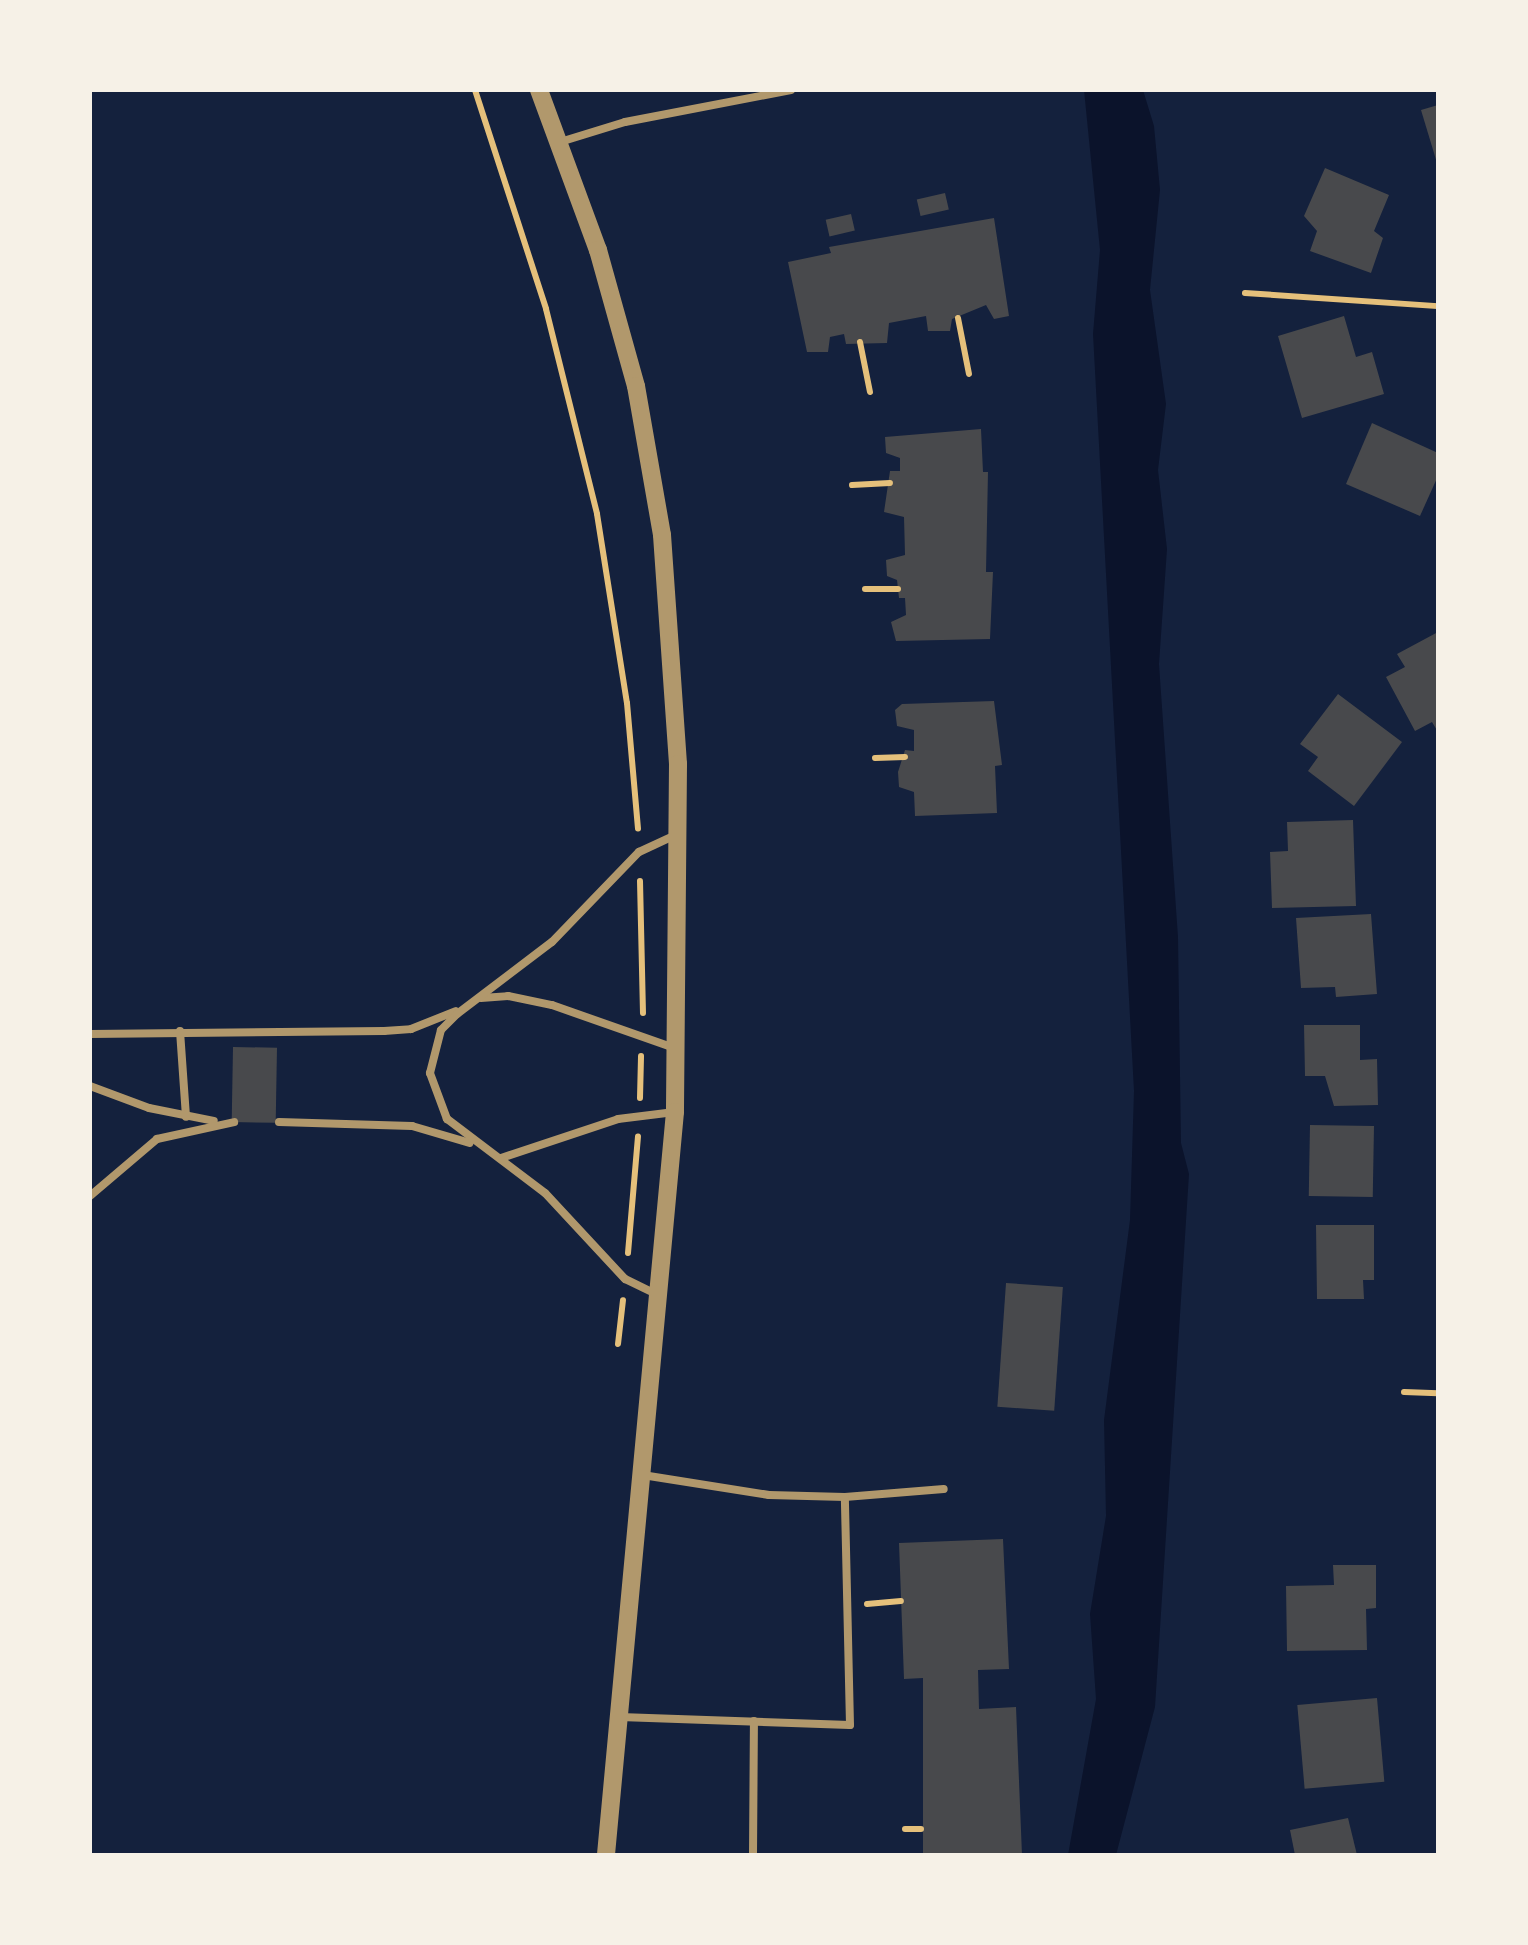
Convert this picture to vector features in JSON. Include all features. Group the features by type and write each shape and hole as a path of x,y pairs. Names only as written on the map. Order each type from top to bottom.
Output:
{"street":[{"path":"539,90 625,338 655,490 671,634 678,834 675,1112 660,1296 615,1717 606,1855"}],"lane":[{"path":"560,142 625,122 791,90"},
{"path":"660,1296 626,1279 545,1193 446,1119 430,1074 441,1030 552,942 639,852 678,834"},
{"path":"90,1034 410,1029 480,998 508,996 552,1005 678,1050"},
{"path":"180,1031 186,1117"},
{"path":"90,1086 186,1117 234,1122 158,1139 90,1196"},
{"path":"278,1122 412,1126 502,1158 618,1119 675,1112"},
{"path":"641,1475 769,1495 844,1497 944,1489"},
{"path":"615,1717 850,1725 844,1497"},
{"path":"753,1855 754,1722"}],"path":[{"path":"475,90 557,349 596,514 627,703"},
{"path":"1245,293 1438,306"},
{"path":"958,318 970,374"},
{"path":"860,342 870,392"},
{"path":"852,485 890,483"},
{"path":"865,590 898,589"},
{"path":"875,758 905,757"},
{"path":"1404,1392 1438,1393"},
{"path":"847,1605 901,1601"},
{"path":"905,1829 921,1829"}],"water":[{"path":"1084,90 1143,90 1154,126 1160,190 1150,290 1166,404 1158,470 1167,549 1159,664 1178,937 1181,1143 1189,1174 1155,1707 1116,1855 1068,1855 1096,1699 1090,1614 1106,1516 1104,1420 1130,1220 1134,1091 1093,334 1100,250"}],"building":[{"path":"1438,105 1438,163 1437,163 1421,110"},
{"path":"1325,168 1389,195 1374,231 1383,238 1371,273 1310,251 1317,231 1304,216"},
{"path":"945,193 949,210 921,216 917,200"},
{"path":"851,214 855,231 829,236 826,220"},
{"path":"994,218 1009,316 994,319 986,305 952,319 950,331 928,331 926,316 889,323 887,343 846,344 844,334 830,337 828,352 807,352 788,262 831,253 829,247"},
{"path":"1344,316 1356,357 1372,352 1384,394 1302,418 1278,336"},
{"path":"1372,423 1438,453 1438,476 1420,516 1346,484"},
{"path":"981,429 983,472 988,472 986,572 993,572 990,639 896,641 891,622 906,615 905,598 899,598 897,580 887,576 886,560 905,555 904,517 884,512 890,471 900,471 900,458 886,453 885,437"},
{"path":"1438,632 1438,732 1432,722 1415,731 1386,677 1405,667 1397,654"},
{"path":"1338,694 1402,742 1354,806 1308,771 1318,757 1300,744"},
{"path":"994,701 1002,765 995,766 997,813 915,816 914,792 899,787 898,772 905,750 914,751 914,730 897,726 895,710 902,704"},
{"path":"1353,820 1356,906 1272,908 1270,852 1288,851 1287,822"},
{"path":"1371,914 1377,994 1336,997 1335,987 1301,988 1296,918"},
{"path":"1304,1025 1360,1025 1360,1060 1377,1059 1378,1105 1334,1106 1325,1076 1305,1076"},
{"path":"233,1047 277,1048 276,1123 232,1122"},
{"path":"1310,1125 1374,1126 1373,1197 1309,1196"},
{"path":"1316,1225 1374,1225 1374,1280 1363,1280 1364,1299 1317,1299"},
{"path":"1006,1283 1063,1287 1054,1411 997,1407"},
{"path":"1003,1539 1009,1669 978,1670 979,1709 1016,1707 1022,1855 923,1855 923,1678 904,1679 899,1543"},
{"path":"1333,1565 1376,1565 1376,1608 1366,1609 1367,1650 1287,1651 1286,1586 1334,1585"},
{"path":"1377,1698 1384,1782 1305,1789 1297,1705"},
{"path":"1348,1818 1357,1855 1295,1855 1290,1830"}]}
